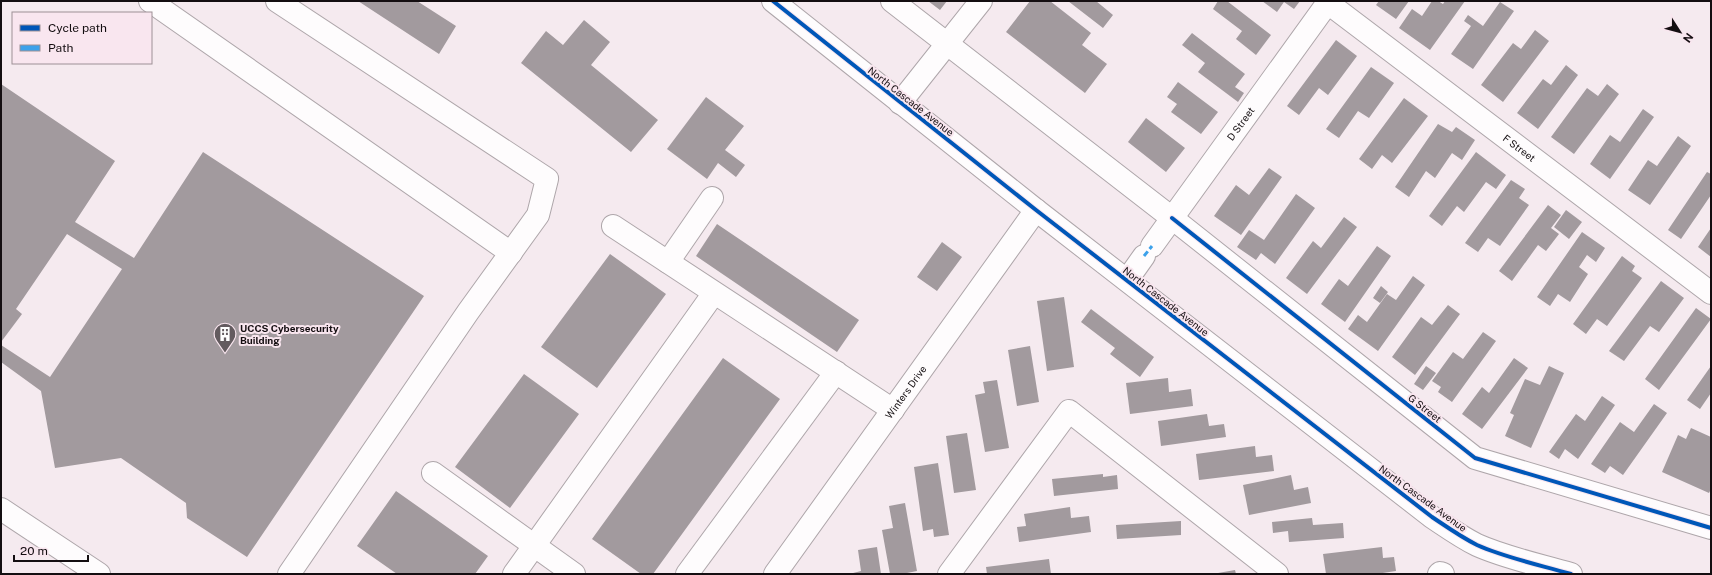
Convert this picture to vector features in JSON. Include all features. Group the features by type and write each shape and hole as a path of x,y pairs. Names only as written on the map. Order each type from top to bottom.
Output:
{"street":[{"path":"150,1 510,253"},
{"path":"277,1 547,179 538,215 463,318 289,574"},
{"name":"North Cascade Avenue","path":"773,1 1036,210 1438,521 1514,566 1571,574"},
{"name":"G Street","path":"892,1 1172,218 1475,458 1711,528"},
{"path":"900,103 981,1"},
{"name":"D Street","path":"1127,280 1329,2"},
{"name":"F Street","path":"1329,2 1711,293"},
{"path":"668,262 712,198"},
{"name":"Winters Drive","path":"775,574 1036,210"},
{"path":"614,226 893,410"},
{"path":"514,574 714,292"},
{"path":"686,574 836,372"},
{"path":"949,574 1069,411 1277,574"},
{"path":"433,473 574,574"},
{"path":"1,509 98,574"},
{"path":"1439,574 1443,574"}],"building":[{"path":"358,1 417,1 456,26 439,54"},
{"path":"928,1 947,1 940,10"},
{"path":"1030,1 1050,1 1091,33 1082,45 1107,64 1085,93 1006,32"},
{"path":"1068,1 1096,1 1113,15 1103,28"},
{"path":"1218,1 1227,1 1271,35 1256,55 1236,39 1242,31 1213,9"},
{"path":"1262,1 1300,1 1294,9 1284,2 1277,12"},
{"path":"1379,1 1409,1 1396,19 1376,5"},
{"path":"1432,1 1438,1 1443,4 1445,1 1465,1 1430,50 1399,28 1412,9 1422,16"},
{"path":"1500,2 1514,11 1473,69 1451,54 1471,26 1464,21 1468,15 1483,26"},
{"path":"584,20 610,42 591,65 658,120 631,152 521,63 546,31 563,45"},
{"path":"1535,30 1549,41 1503,102 1481,85 1513,43 1521,49"},
{"path":"1192,33 1245,74 1235,87 1244,93 1238,102 1198,72 1205,63 1182,45"},
{"path":"1336,40 1357,56 1328,95 1319,88 1299,115 1287,106"},
{"path":"1566,65 1578,75 1538,129 1517,113 1543,79 1551,85"},
{"path":"1371,67 1394,83 1369,118 1358,111 1339,138 1326,129"},
{"path":"1178,82 1218,112 1201,134 1171,112 1177,104 1167,97"},
{"name":"UCCS Cybersecurity Building","path":"1,84 115,161 75,222 134,258 203,152 424,296 247,557 187,518 186,503 121,458 55,468 41,391 1,362 1,345 50,377 122,269 67,234 16,309 22,314 1,342"},
{"path":"1607,84 1619,94 1574,154 1551,137 1587,88 1598,96"},
{"path":"706,97 744,126 725,150 745,165 736,177 718,163 707,179 667,149"},
{"path":"1404,98 1428,116 1392,163 1382,155 1372,169 1359,159"},
{"path":"1643,109 1654,117 1610,179 1590,164 1610,135 1620,142"},
{"path":"1146,118 1185,148 1166,172 1128,142"},
{"path":"1438,124 1452,132 1456,127 1475,140 1462,160 1452,153 1435,178 1426,171 1409,197 1395,187"},
{"path":"1678,136 1691,146 1650,205 1628,190 1648,160 1657,166"},
{"path":"1476,152 1506,175 1496,189 1486,182 1464,212 1457,206 1442,226 1429,216"},
{"path":"1269,168 1282,177 1241,235 1214,216 1236,185 1249,195"},
{"path":"1707,172 1711,174 1711,195 1681,239 1668,230"},
{"path":"1511,180 1525,189 1519,198 1529,205 1500,246 1488,238 1478,252 1465,243"},
{"path":"1296,194 1315,208 1275,264 1261,253 1256,260 1237,247 1249,230 1264,240"},
{"path":"1548,205 1561,215 1551,228 1559,234 1546,251 1538,245 1512,281 1499,271"},
{"path":"1566,210 1582,222 1569,239 1554,227"},
{"path":"1344,217 1357,227 1307,294 1286,278 1313,241 1321,248"},
{"path":"717,224 859,320 837,352 696,256"},
{"path":"1711,228 1711,257 1698,247"},
{"path":"1582,232 1605,248 1596,262 1587,255 1579,267 1588,274 1570,302 1558,294 1550,306 1537,297"},
{"path":"942,242 962,257 937,291 917,277"},
{"path":"1377,246 1391,256 1345,322 1321,304 1339,279 1348,286"},
{"path":"610,254 666,294 597,388 541,347"},
{"path":"1622,256 1635,266 1632,271 1642,278 1607,326 1597,319 1586,334 1573,324"},
{"path":"1413,276 1425,285 1378,351 1348,329 1358,315 1367,322 1387,294 1396,300"},
{"path":"1661,281 1684,298 1659,332 1650,326 1624,361 1609,351"},
{"path":"1381,286 1388,292 1380,303 1373,298"},
{"path":"1064,297 1074,367 1047,371 1037,301"},
{"path":"1448,305 1460,314 1415,375 1392,357 1421,317 1432,325"},
{"path":"1696,308 1711,319 1659,390 1645,379"},
{"path":"1091,309 1154,357 1140,377 1110,354 1115,348 1081,322"},
{"path":"1483,332 1496,341 1452,402 1438,392 1441,387 1432,381 1453,352 1463,359"},
{"path":"1030,346 1039,402 1017,406 1008,350"},
{"path":"723,358 780,399 653,574 641,574 592,539"},
{"path":"1514,358 1528,368 1482,429 1462,414 1482,387 1489,393"},
{"path":"1426,366 1436,373 1423,390 1414,384"},
{"path":"1549,366 1564,373 1531,448 1505,436 1514,415 1510,413 1525,379 1540,385"},
{"path":"1711,366 1711,393 1700,409 1687,400"},
{"path":"524,374 579,414 510,508 455,467"},
{"path":"1168,378 1169,392 1191,389 1193,406 1130,414 1126,383"},
{"path":"997,380 1009,448 985,452 975,395 985,393 983,382"},
{"path":"1602,396 1615,405 1578,459 1565,449 1559,459 1549,452 1576,414 1585,421"},
{"path":"1654,404 1667,413 1623,475 1610,466 1605,473 1591,464 1620,422 1634,432"},
{"path":"1207,414 1209,426 1224,424 1226,437 1161,446 1158,421"},
{"path":"1691,428 1711,437 1711,489 1709,493 1662,472 1678,435 1686,439"},
{"path":"967,433 976,490 954,493 946,436"},
{"path":"1255,446 1256,457 1272,455 1274,471 1199,480 1196,454"},
{"path":"938,463 949,535 934,537 933,529 923,531 914,467"},
{"path":"1103,474 1103,477 1117,475 1118,489 1054,496 1052,479"},
{"path":"1291,475 1294,490 1308,487 1311,503 1249,515 1243,485"},
{"path":"396,491 488,556 475,574 397,574 357,546"},
{"path":"905,503 917,571 902,574 890,574 882,530 893,528 889,506"},
{"path":"1070,507 1071,518 1089,516 1091,532 1019,542 1017,527 1026,526 1024,514"},
{"path":"1312,518 1313,525 1343,523 1344,538 1289,542 1288,531 1273,533 1272,522"},
{"path":"1181,521 1181,535 1117,539 1116,525"},
{"path":"877,547 881,574 849,574 861,571 858,550"},
{"path":"1382,547 1383,558 1394,557 1396,571 1376,574 1326,574 1323,554"},
{"path":"1049,559 1051,574 987,574 986,567"},
{"path":"1235,570 1236,574 1218,574 1218,573"}],"marked path":[{"path":"1144,256 1152,246"}],"cycle path":[{"path":"773,1 1036,210 1432,517 1465,539 1488,550 1511,558 1571,574"},
{"path":"1172,218 1475,458 1711,528"}],"place":[{"name":"UCCS Cybersecurity Building","path":"225,354"}]}
